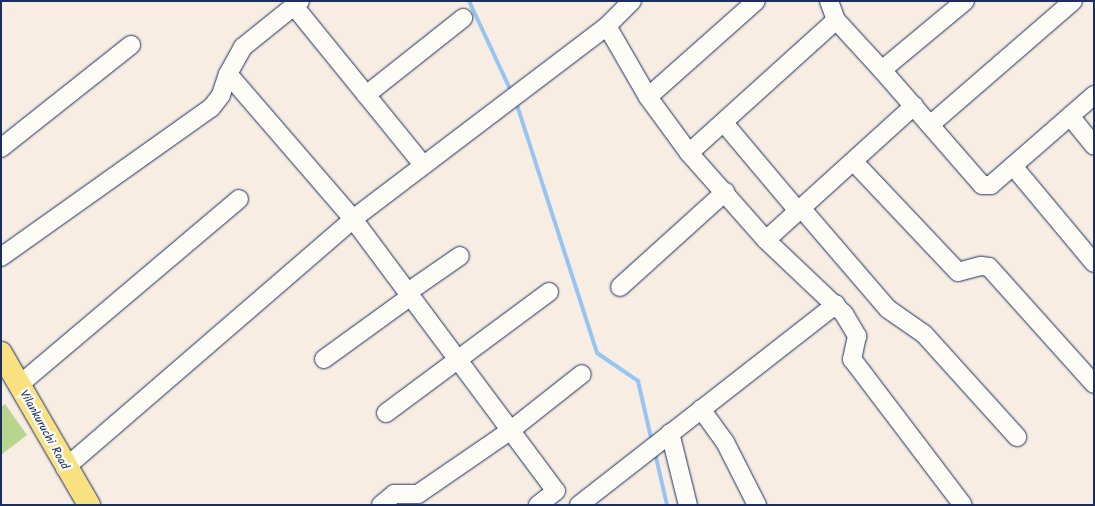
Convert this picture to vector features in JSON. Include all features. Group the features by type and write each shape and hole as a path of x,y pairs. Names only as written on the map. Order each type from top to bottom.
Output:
{"main road":[{"name":"Vilankuruchi Road","path":"1,353 65,468 88,505"}],"street":[{"path":"65,468 353,219 607,26 632,1"},
{"path":"829,1 836,20 982,185 991,185 1094,95"},
{"path":"882,70 965,1"},
{"path":"930,125 1073,1"},
{"path":"648,97 750,3"},
{"path":"1,257 211,108 221,95 228,74 243,47 297,4 366,95 423,165"},
{"path":"366,95 463,18"},
{"path":"689,153 836,20"},
{"path":"607,26 648,97 689,153 766,240 836,304 857,336 852,359 963,505"},
{"path":"1,148 132,45"},
{"path":"228,74 353,219 556,491 538,505"},
{"path":"766,240 801,211 914,106"},
{"path":"1070,116 1094,146"},
{"path":"724,123 888,309 924,334 1017,437"},
{"path":"854,162 958,272 989,267 1094,384"},
{"path":"1013,166 1094,263"},
{"path":"620,287 725,192"},
{"path":"19,385 239,199"},
{"path":"324,360 460,256"},
{"path":"386,413 549,292"},
{"path":"579,505 836,304"},
{"path":"381,505 394,494 418,494 511,430 582,374"},
{"path":"702,409 725,442 757,505"},
{"path":"659,442 688,505"}],"green space":[{"path":"5,404 27,435 1,455 1,407"}],"waterway":[{"path":"469,1 511,91"},
{"path":"516,102 597,353 638,381 652,442"},
{"path":"655,453 667,505"}]}
